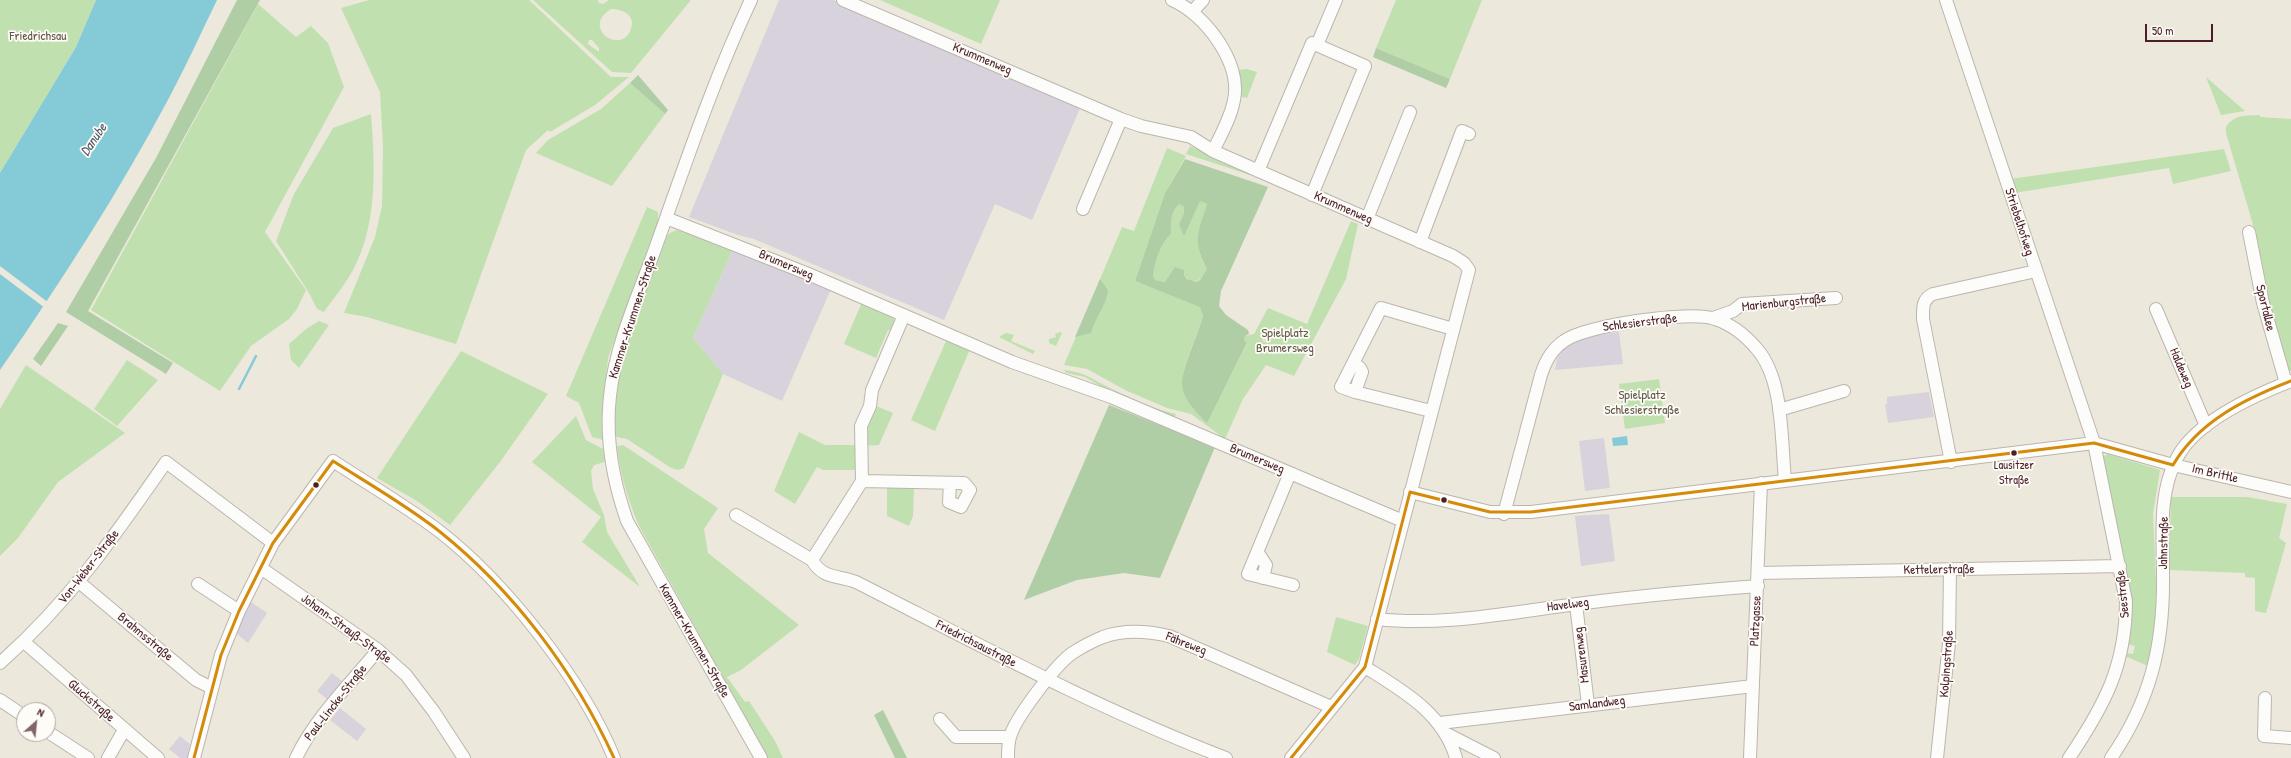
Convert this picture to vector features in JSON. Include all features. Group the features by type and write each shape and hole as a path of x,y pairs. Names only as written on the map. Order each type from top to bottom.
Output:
{"street":[{"name":"Kammer-Krummen-Straße","path":"751,0 712,91 629,321 614,373 608,412 611,462 618,495 627,521 761,758"},
{"name":"Krummenweg","path":"843,0 1121,119 1161,130 1188,144 1213,151 1453,256 1464,263 1469,270 1453,329"},
{"path":"1172,0 1193,12 1217,41 1234,70 1234,100 1213,151"},
{"path":"1193,12 1203,0"},
{"path":"1317,45 1336,0"},
{"name":"Striebelhofweg","path":"1946,0 2094,443"},
{"path":"1258,171 1312,43 1365,66 1312,195"},
{"path":"1367,219 1410,112"},
{"path":"1083,209 1121,119"},
{"path":"1420,242 1462,131 1469,134"},
{"name":"Brumersweg","path":"666,218 754,252 1012,362 1056,377 1082,379 1111,397 1402,521"},
{"name":"Sportallee","path":"2249,232 2263,303 2289,382"},
{"path":"1951,462 1923,319 1923,305 1925,299 1933,294 2036,271"},
{"name":"Marienburgstraße","path":"1713,318 1733,311 1742,304 1836,298"},
{"path":"1291,758 1365,667 1402,521 1432,411 1453,329 1384,303 1341,387 1355,392 1432,411"},
{"name":"Haldeweg","path":"2156,309 2206,426"},
{"name":"Marienburgstraße","path":"1733,311 1732,320 1736,329"},
{"path":"812,560 862,481 860,426 870,406 872,390 904,315"},
{"name":"Schlesierstraße","path":"1504,514 1543,369 1550,354 1564,341 1580,332 1597,328 1677,317 1713,318 1736,329 1758,350 1772,372 1779,410 1785,480"},
{"name":"Jahnstraße","path":"2111,758 2137,714 2156,664 2161,636 2163,605 2162,524 2166,490 2173,465 2182,450 2206,426 2248,400 2289,382"},
{"path":"1779,410 1844,391"},
{"path":"1410,492 1504,514 1531,512 1785,480 1951,462 2094,443"},
{"name":"Im Brittle","path":"2094,443 2173,465 2291,492"},
{"name":"Seestraße","path":"2069,758 2094,722 2118,666 2126,624 2126,601 2120,566 2094,443"},
{"path":"194,758 224,644 239,611 274,543 333,461 440,532 480,568 522,614 561,663 590,709 614,758"},
{"name":"Von-Weber-Straße","path":"0,663 24,642 79,582 112,540 166,462 274,543"},
{"path":"1290,473 1248,574 1293,585"},
{"path":"862,481 950,483"},
{"name":"Platzgasse","path":"1750,758 1759,573 1761,483"},
{"name":"Friedrichsaustraße","path":"736,516 812,560 816,568 838,580 856,582 1047,681 1171,737 1226,758"},
{"name":"Kettelerstraße","path":"1759,573 2120,566"},
{"name":"Johann-Strauß-Straße","path":"261,568 378,650 406,675 434,712 464,758"},
{"name":"Kolpingstraße","path":"1937,758 1949,642 1950,570"},
{"name":"Brahmsstraße","path":"79,582 196,680 212,688"},
{"path":"198,584 239,611"},
{"name":"Havelweg","path":"1377,620 1391,621 1444,619 1657,594 1758,586"},
{"name":"Masurenweg","path":"1576,604 1588,706"},
{"name":"Fähreweg","path":"1010,737 1015,725 1047,681 1071,654 1103,637 1134,631 1148,631 1169,636 1331,707"},
{"name":"Gluckstraße","path":"24,642 158,758"},
{"name":"Paul-Lincke-Straße","path":"296,758 300,748 332,704 378,650"},
{"path":"1365,667 1408,694 1440,723 1447,734 1456,758"},
{"name":"Samlandweg","path":"1440,723 1753,686"},
{"path":"2265,698 2264,736 2291,738"},
{"path":"0,700 16,711"},
{"path":"940,719 956,737 1010,737 1008,758"},
{"path":"108,758 124,730"},
{"path":"1447,734 1494,758"},
{"path":"56,737 88,758"}],"shaded area":[{"path":"779,0 833,0 1081,106 1032,220 995,204 944,320 754,239 738,235 689,217"},
{"path":"733,249 831,289 782,401 723,374 693,338"},
{"path":"1619,332 1623,364 1555,370 1557,359 1564,349 1580,337"},
{"path":"1929,392 1934,417 1888,423 1885,404 1887,404 1887,397"},
{"path":"1604,438 1610,488 1585,491 1579,441"},
{"path":"1609,514 1615,561 1581,566 1575,516"},
{"path":"251,602 267,613 248,643 236,633"},
{"path":"332,673 342,681 327,699 317,691"},
{"path":"340,708 366,729 357,741 330,720"},
{"path":"180,736 190,744 187,758 180,758 169,749"}],"green space":[{"name":"Friedrichsau","path":"0,0 96,0 76,47 0,173"},
{"path":"237,0 260,0 88,311 173,363 166,374 66,312 156,158"},
{"path":"369,0 529,0 611,77 629,77 595,105 550,132 548,130 526,150 456,344 367,317 344,313 375,237 382,206 383,147 380,92 341,8"},
{"path":"533,0 598,0 599,3 603,4 609,0 691,0 631,73 612,72","holes":["611,9 619,10 627,14 632,20 631,29 626,37 620,40 613,40 601,31 600,24 603,16","589,40 592,40 599,48 599,52 588,44"]},
{"path":"880,0 1000,0 981,44"},
{"path":"1396,0 1482,0 1450,79 1376,48"},
{"path":"258,4 296,37 311,26 328,43 344,87 265,232 306,290 297,309 289,319 251,346 220,391 91,310"},
{"path":"1376,48 1450,79 1446,88 1373,57"},
{"path":"1247,69 1257,72 1247,98 1239,96 1238,70"},
{"path":"638,75 668,110 665,114 630,83"},
{"path":"2206,77 2245,111 2221,115"},
{"path":"630,83 665,114 612,186 536,153 548,140 601,109"},
{"path":"371,114 374,174 371,214 367,233 353,270 324,312 317,309 309,293 276,241 294,194 333,128"},
{"path":"2260,115 2260,117 2291,119 2291,371 2288,372 2258,265 2260,254 2254,228 2226,133 2226,127 2233,120 2241,116"},
{"path":"1190,146 1250,173 1250,175 1186,154"},
{"name":"Spielplatz Brumersweg","path":"1167,148 1186,156 1165,193 1135,281 1200,306 1203,316 1191,348 1182,381 1182,387 1190,404 1207,422 1247,344 1244,340 1245,336 1254,334 1268,308 1307,324 1351,221 1358,224 1346,279 1294,376 1266,365 1243,399 1225,439 1191,414 1167,408 1125,390 1087,369 1064,365 1122,227 1134,231"},
{"path":"2224,149 2231,171 2173,184 2169,168 2014,193 2010,179"},
{"path":"1185,159 1268,187 1221,291 1219,306 1226,315 1248,330 1249,334 1245,336 1244,340 1247,343 1207,423 1186,399 1182,387 1185,366 1203,316 1200,307 1135,281 1165,193","holes":["1200,201 1207,204 1198,236 1199,251 1207,269 1200,280 1196,282 1187,279 1184,275 1184,270 1175,267 1165,282 1155,280 1153,275 1155,264 1161,248 1171,234 1172,218 1176,207 1179,204 1184,207 1184,213 1179,224 1184,236"]},
{"path":"1200,201 1207,204 1198,236 1198,244 1202,260 1207,269 1201,278 1194,282 1191,282 1184,275 1170,277 1165,282 1155,280 1153,269 1160,249 1171,234 1172,218 1176,207 1179,204 1184,207 1184,213 1179,224"},
{"path":"647,207 658,212 658,222 608,358 602,419 603,440 592,437 579,403 566,396"},
{"path":"677,230 733,249 693,338 723,374 684,468 678,470 671,468 627,439 613,436 614,404 617,380 623,355 664,238"},
{"path":"1100,279 1108,290 1105,302 1091,333 1075,337"},
{"path":"862,302 892,316 894,320 892,331 888,330 876,358 844,344"},
{"path":"319,321 329,325 299,368 291,360 289,344 306,329"},
{"path":"58,323 68,326 41,366 33,359"},
{"path":"1060,332 1062,333 1056,346 1049,343 1049,339 1056,337 1055,334"},
{"path":"1006,333 1014,335 1011,341 1035,351 1033,354 999,337"},
{"path":"947,339 970,349 935,431 911,420"},
{"path":"461,351 548,394 500,462 450,525 417,501 377,478"},
{"path":"127,360 158,380 117,426 94,409"},
{"path":"26,365 125,433 58,482 18,538 0,556 0,409"},
{"path":"1064,370 1083,374 1134,399 1176,414 1173,420 1111,393 1085,377 1066,373"},
{"name":"Spielplatz Schlesierstraße","path":"1659,379 1665,423 1625,429 1619,384"},
{"path":"1109,405 1215,447 1160,578 1124,573 1077,580 1024,600"},
{"path":"876,406 893,413 879,445 864,446 863,428"},
{"path":"576,416 586,440 603,449 605,462 594,465 591,471 593,489 604,515 607,532 640,587 582,542 601,517 532,462"},
{"path":"799,432 825,445 855,445 855,470 823,470 817,467 795,504 774,491"},
{"path":"623,445 718,508 704,529 708,553 799,625 741,670 727,677 745,702 749,701 775,741 783,758 768,758 639,526 628,497 620,467 617,446"},
{"path":"2108,454 2160,470 2153,514 2157,603 2154,634 2148,666 2125,656 2126,653 2133,654 2135,646 2127,644 2131,601 2126,566 2102,457"},
{"path":"887,488 914,488 913,516 909,526 887,516"},
{"path":"2171,497 2247,497 2287,504 2279,538 2286,543 2266,613 2255,611 2255,578 2245,577 2245,573 2169,570"},
{"path":"1336,617 1368,626 1359,659 1355,665 1327,652"},
{"path":"883,710 907,758 895,758 874,715"}],"sand":[{"path":"1271,328 1274,330 1268,342 1263,342 1261,337"}],"water":[{"name":"Danube","path":"96,0 217,0 175,86 130,168 67,270 0,370 0,173 76,47"},
{"path":"1627,436 1628,445 1613,446 1612,438"}],"pier":[{"path":"0,266 49,303 45,308 0,274"}],"waterway":[{"path":"239,389 256,356"}],"transit line":[{"path":"2173,465 2184,449 2196,436 2224,413 2240,404 2291,381"},
{"path":"1410,492 1490,512 1531,512 2094,443 2173,465"},
{"path":"333,461 400,503 439,531 466,554 517,606 540,634 561,664 580,694 614,758"},
{"path":"194,758 221,655 239,611 273,543 333,461"},
{"path":"1291,758 1365,667 1410,492"}],"place":[{"name":"Lausitzer Straße","path":"2014,453"}]}
